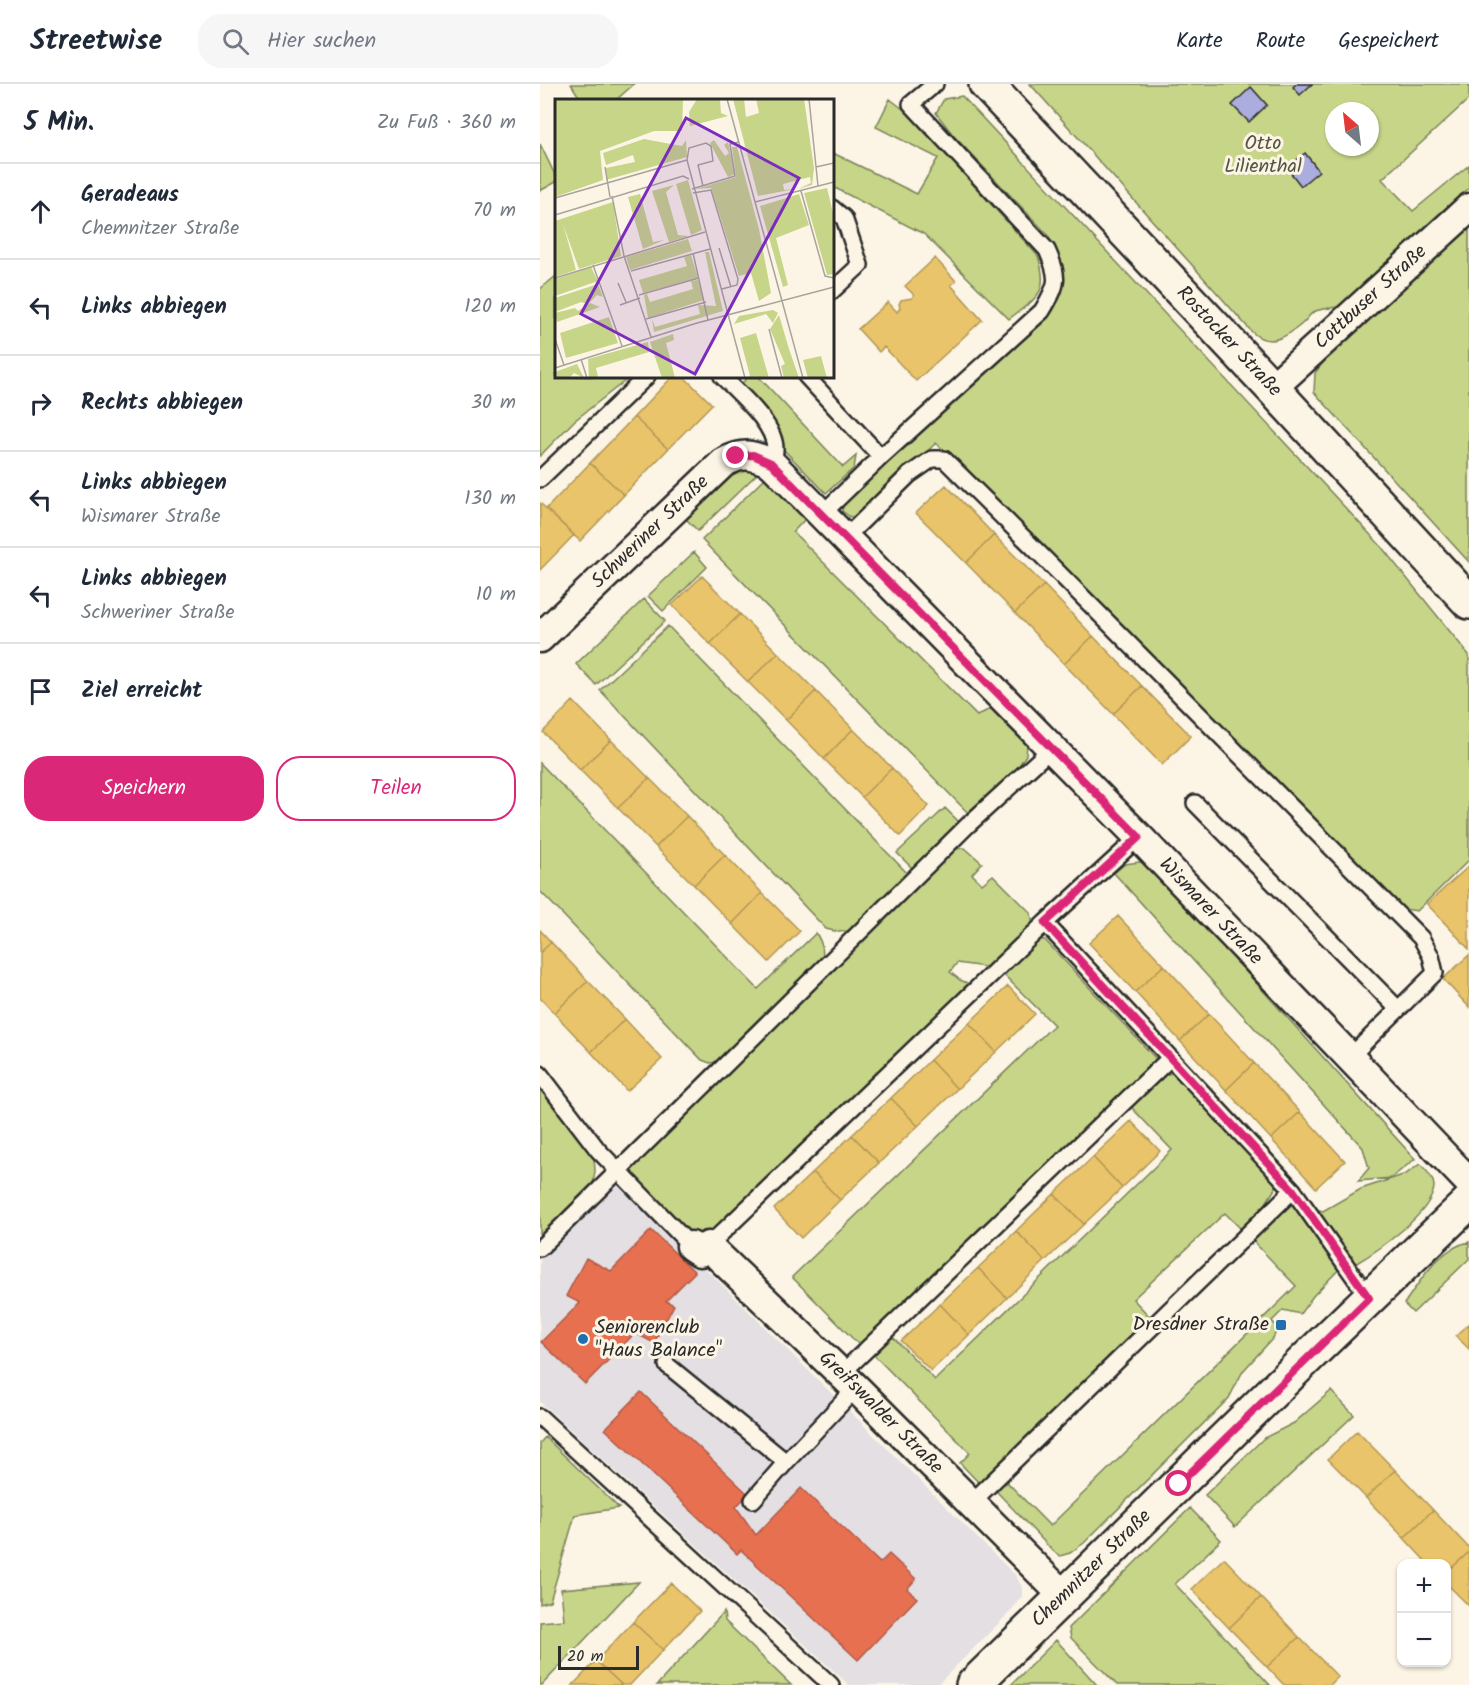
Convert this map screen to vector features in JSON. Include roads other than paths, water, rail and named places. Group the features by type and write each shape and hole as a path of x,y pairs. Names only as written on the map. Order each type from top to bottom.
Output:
{"street":[{"name":"Rostocker Straße","path":"986,84 1272,388 1469,602"},
{"name":"Cottbuser Straße","path":"1272,388 1469,208"},
{"name":"Schweriner Straße","path":"540,638 723,463 736,456 753,455 771,463"},
{"name":"Wismarer Straße","path":"771,463 1139,837 1469,1182"},
{"name":"Chemnitzer Straße","path":"973,1685 1469,1202"},
{"name":"Greifswalder Straße","path":"700,1246 849,1381 1064,1596"}],"lane":[{"path":"821,515 881,457 1042,311 1055,290 1056,270 1047,250 911,104 935,84"},
{"path":"834,210 844,218 860,265 834,289"},
{"path":"540,479 645,378"},
{"path":"724,378 760,415 768,427 775,451 771,463"},
{"path":"808,378 881,457"},
{"path":"845,538 909,476 932,459 944,459 1420,938 1431,956 1435,973 1350,1057"},
{"path":"540,1248 969,824 1052,748"},
{"path":"1195,803 1398,1009"},
{"path":"540,1074 617,1172 700,1246 1139,837"},
{"path":"1045,923 1293,1190 1369,1298"},
{"path":"753,1500 786,1462 849,1381 1169,1059"},
{"path":"972,1502 1293,1190"},
{"path":"668,1365 786,1462"},
{"path":"540,1416 831,1685"}],"place":[{"name":"Dresdner Straße","path":"1281,1325"},
{"name":"Seniorenclub \"Haus Balance\"","path":"583,1339"}],"park label":[{"name":"Otto Lilienthal","path":"1263,156"}]}
